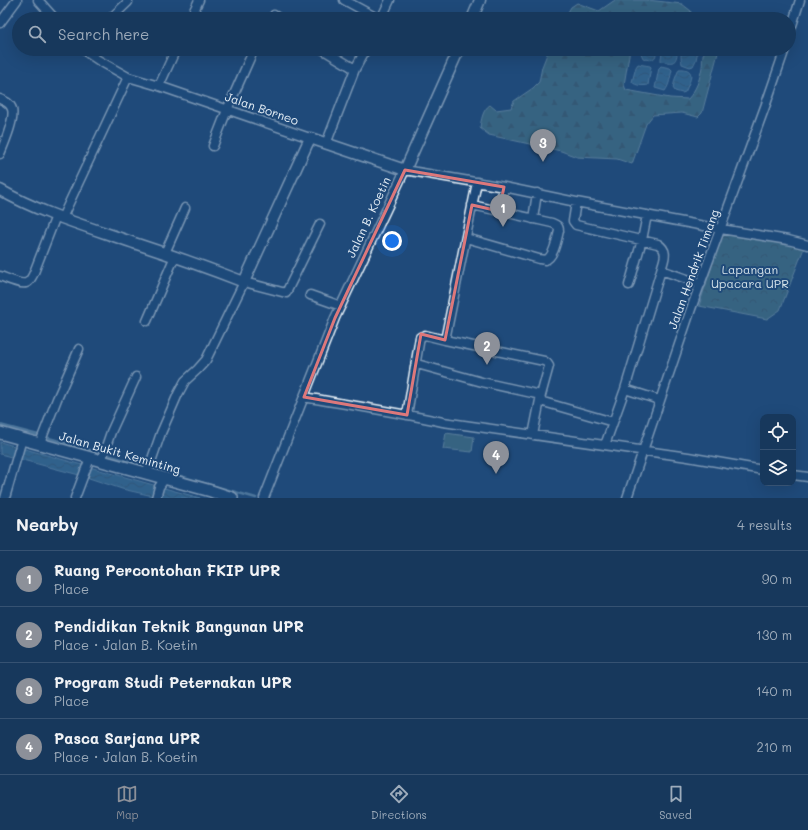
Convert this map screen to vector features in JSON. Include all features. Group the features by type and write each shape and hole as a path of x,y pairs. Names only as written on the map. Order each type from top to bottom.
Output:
{"main road":[{"name":"Jalan Bukit Keminting","path":"0,433 21,443 40,443 88,462 101,461 147,473 162,483 232,498"}],"street":[{"path":"0,23 17,0"},
{"path":"38,0 49,12"},
{"path":"193,12 199,0"},
{"path":"344,0 367,12"},
{"path":"384,12 390,0"},
{"path":"475,12 480,0"},
{"path":"796,13 800,0"},
{"path":"117,12 128,2"},
{"name":"Jalan Borneo","path":"92,56 128,76 405,170"},
{"path":"159,86 173,56"},
{"path":"213,146 251,56"},
{"path":"334,56 355,69"},
{"path":"326,144 355,69 362,56"},
{"name":"Jalan B. Koetin","path":"264,498 341,306 405,170 456,56"},
{"name":"Jalan Hendrik Timang","path":"627,498 660,400 783,56"},
{"path":"0,276 22,283 30,281 59,217 128,76"},
{"path":"0,99 8,103 12,108 12,115 0,154"},
{"path":"147,473 161,433 178,394 185,381 206,360 244,282 310,138"},
{"path":"405,170 537,193 576,202 708,227 788,240 808,245"},
{"path":"445,340 477,182"},
{"path":"499,211 504,187"},
{"path":"0,190 24,203 59,217 170,254 244,282 286,293 320,224"},
{"path":"533,219 537,193"},
{"path":"576,202 573,221 576,225 658,244 666,253 625,389 605,445"},
{"path":"466,238 545,260 552,255 559,231 559,227 552,223 472,205"},
{"path":"147,321 186,208"},
{"path":"628,285 642,240 647,215"},
{"path":"661,270 701,284"},
{"path":"310,295 341,306"},
{"path":"407,415 420,338 425,335 548,363 549,366 533,435"},
{"path":"40,443 56,399 78,349"},
{"path":"416,364 541,398 613,422"},
{"path":"101,461 111,432 136,377"},
{"path":"625,389 660,400"},
{"path":"304,397 442,422 643,450 760,469"},
{"path":"5,498 21,443"},
{"path":"75,498 88,462"},
{"path":"796,476 808,478"},
{"path":"156,497 162,483"}],"highlighted area":[{"path":"405,170 504,187 499,211 472,205 445,340 421,334 407,415 304,397 335,318"}],"green space":[{"path":"615,0 648,0 682,4 691,11 568,12 571,7 577,3 599,11"},
{"path":"546,56 629,56 624,85 626,90 670,98 688,99 699,80 703,56 717,56 702,113 698,117 682,113 653,115 646,124 632,164 617,159 577,157 561,151 489,135 480,128 483,115 490,105 496,110 511,108 514,101 539,82"},
{"name":"Lapangan Upacara UPR","path":"723,230 804,248 780,310 767,319 699,306"},
{"path":"446,433 474,437 472,452 443,449"}],"water":[{"path":"642,56 655,56 652,60 643,58"},
{"path":"661,56 676,56 675,60 672,62 661,61"},
{"path":"681,56 697,56 693,66 690,67 682,64"},
{"path":"638,64 651,67 648,85 644,86 632,82"},
{"path":"661,66 672,70 669,83 665,91 655,88 659,68"},
{"path":"679,69 686,70 691,74 686,90 682,93 675,91 673,88"},
{"path":"0,442 200,498 162,498 122,489 83,476 0,454"}],"waterway":[{"path":"0,425 256,498"}],"place":[{"name":"Program Studi Peternakan UPR","path":"543,162"},
{"name":"Ruang Percontohan FKIP UPR","path":"503,227"},
{"name":"Pendidikan Teknik Bangunan UPR","path":"487,365"},
{"name":"Pasca Sarjana UPR","path":"496,474"}]}
